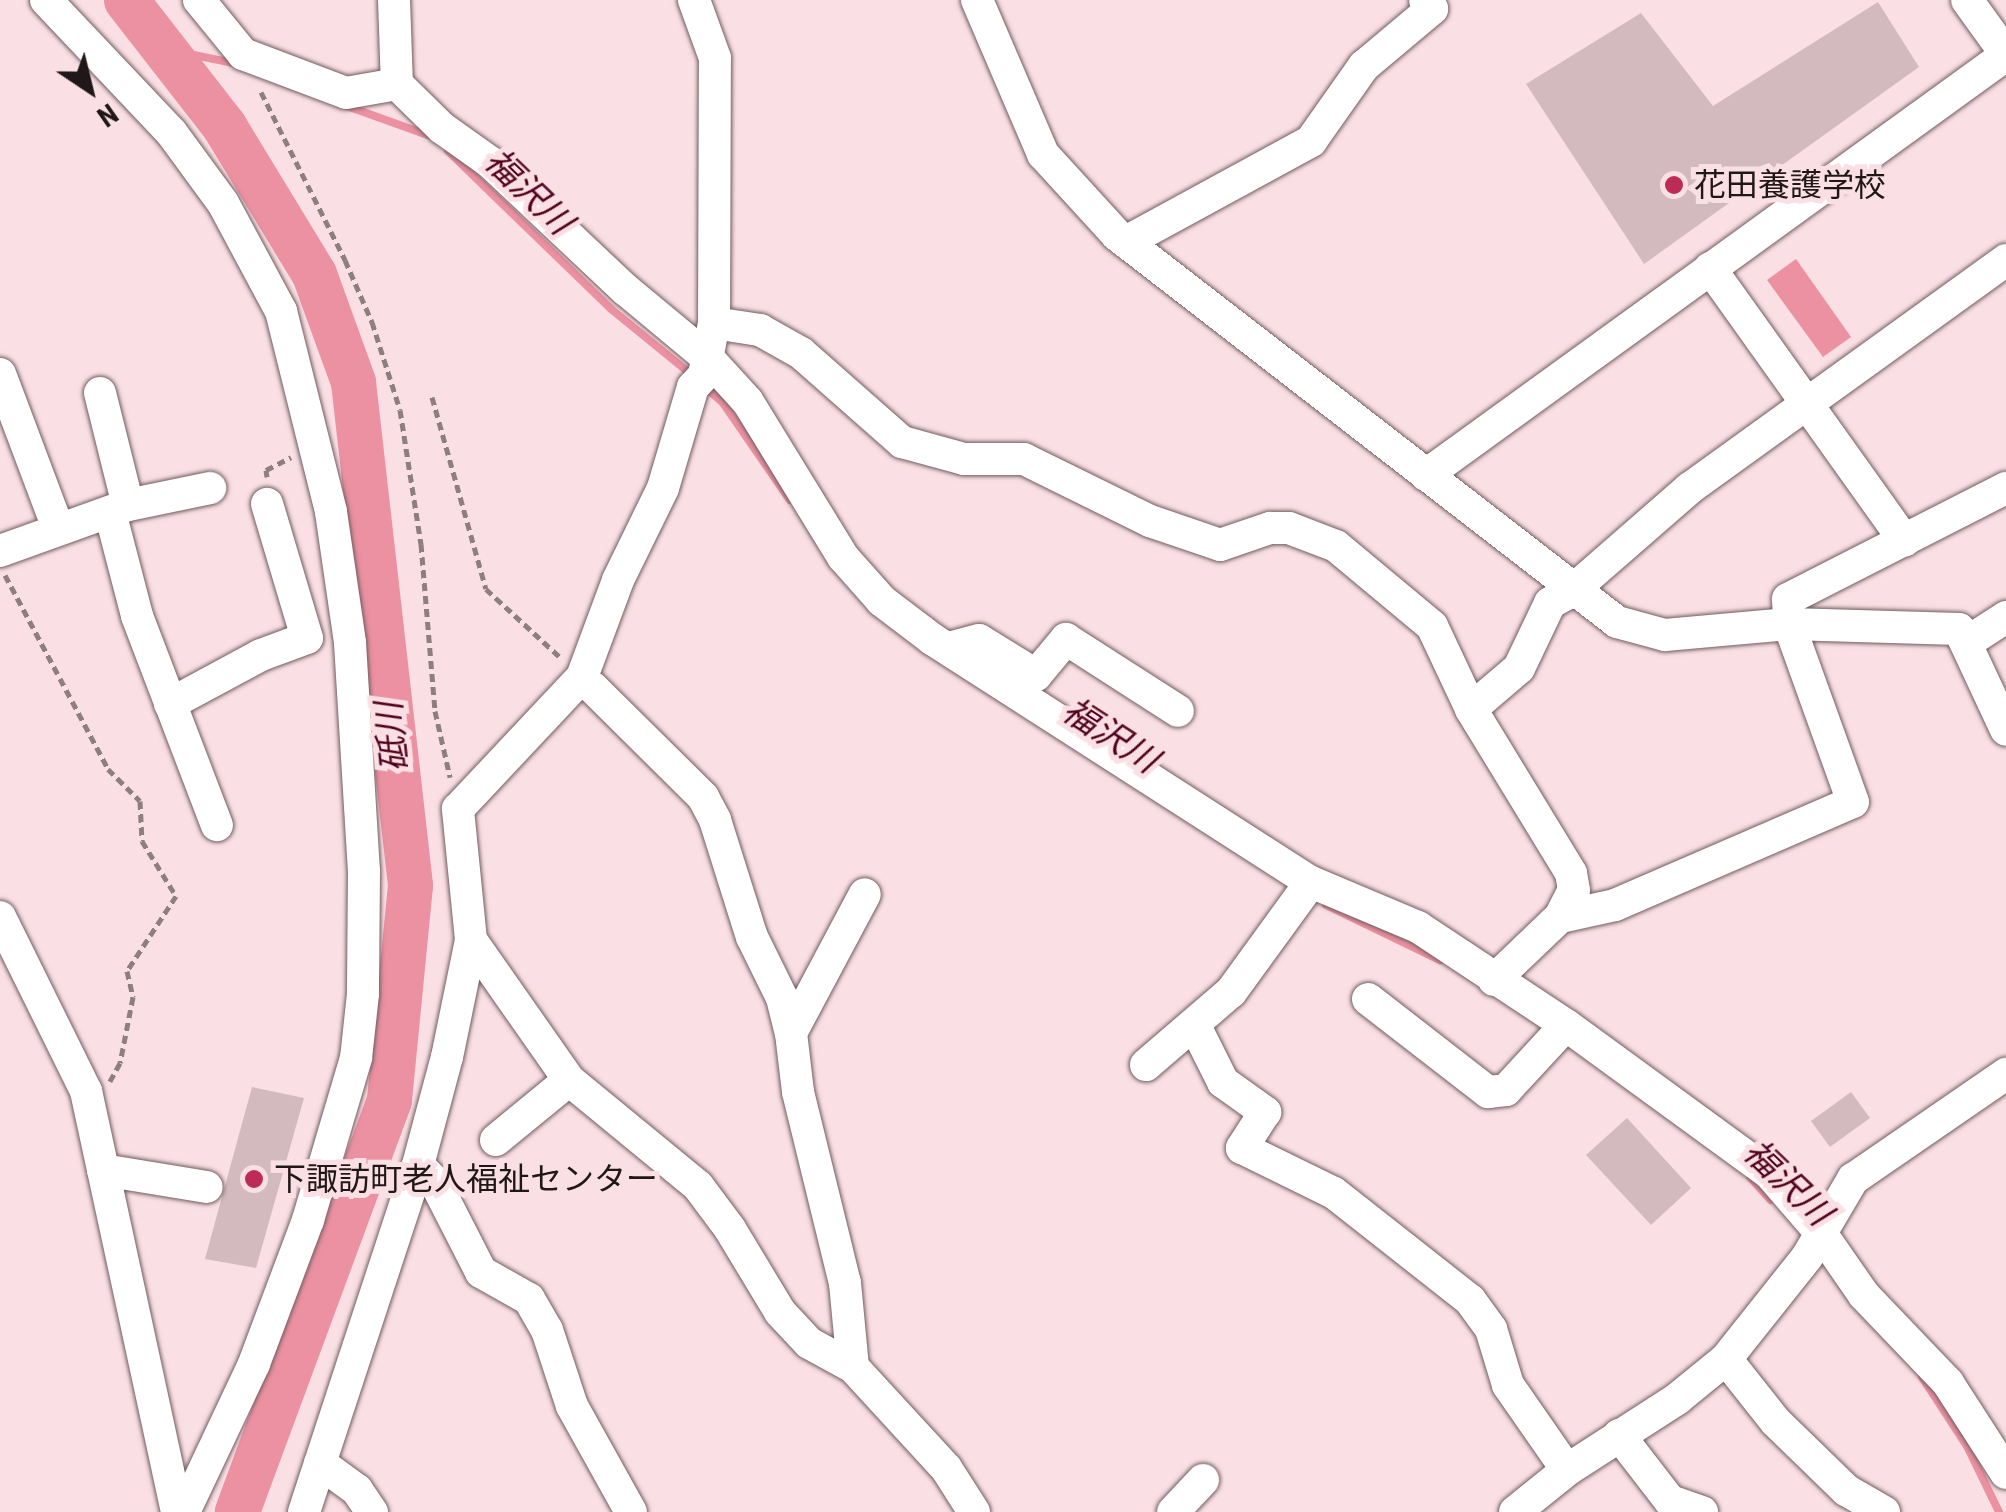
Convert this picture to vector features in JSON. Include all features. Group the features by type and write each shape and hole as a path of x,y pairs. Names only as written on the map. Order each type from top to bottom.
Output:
{"street":[{"path":"46,0 170,132 223,203 282,311 316,444 350,643 364,871 364,994 356,1058 308,1220 254,1364 180,1512"},
{"path":"199,0 243,54 442,128"},
{"path":"394,0 397,84 442,128 491,163 626,290 702,373 748,402 843,558 882,602 1311,882 1418,927 1566,1024 1770,1174 1820,1233 1864,1295 1948,1383 2006,1473"},
{"path":"304,1512 418,1165 471,940 458,809 587,683 618,580 663,488 702,373 714,323 715,58 694,0"},
{"path":"977,0 1042,154 1126,242 1616,622 1665,635 1789,624 1959,629 2006,730"},
{"path":"1126,242 1310,141 1364,66 1432,10 1424,0"},
{"path":"1426,475 2006,55 1967,0"},
{"path":"346,93 397,84"},
{"path":"1471,709 1519,668 1550,603 1573,590 1690,488 2006,260"},
{"path":"1710,268 1804,405 1905,541"},
{"path":"714,323 760,330 802,353 902,442 964,459 1024,459 1150,521 1220,545 1270,528 1289,528 1336,546 1432,626 1471,709 1571,873 1574,890 1560,917 1494,980"},
{"path":"0,374 6,412 58,528"},
{"path":"100,394 137,616 217,825"},
{"path":"0,551 120,508 210,488"},
{"path":"1560,917 1614,905 1852,802 1789,624 1788,599 2006,488"},
{"path":"170,704 262,655 307,638 267,504"},
{"path":"1966,643 2006,618"},
{"path":"948,648 979,640 1036,675 1066,639 1178,711"},
{"path":"587,683 703,797 715,820 752,937 782,998 791,1033 798,1092 846,1282 852,1367"},
{"path":"1146,1065 1231,992 1311,882"},
{"path":"791,1033 865,894"},
{"path":"3,932 86,1091 180,1512"},
{"path":"471,940 569,1080 698,1186 730,1229 780,1312 809,1343 852,1367 946,1468 974,1512"},
{"path":"1368,999 1488,1092 1506,1090 1566,1024"},
{"path":"1194,1024 1223,1082 1265,1112 1242,1148 1334,1193 1470,1300 1490,1330 1508,1384 1566,1470"},
{"path":"1515,1512 1566,1470 1678,1399 1726,1359 1808,1257 1854,1179 2006,1074"},
{"path":"496,1140 569,1080"},
{"path":"418,1165 434,1182 481,1272 530,1299 547,1330 572,1406 631,1512"},
{"path":"103,1170 208,1187"},
{"path":"1726,1359 1776,1422 1846,1490 1884,1512"},
{"path":"1619,1436 1670,1501 1702,1512"},
{"path":"320,1464 357,1490 372,1512"},
{"path":"1173,1512 1203,1480"}],"path":[{"path":"243,54 346,260 372,322 400,410 421,544 435,710 458,809"},
{"path":"432,396 486,590 587,683"},
{"path":"267,504 266,470 316,444"},
{"path":"0,566 108,769 140,801 142,840 176,896 127,970 134,997 120,1063 91,1114"}],"shaded area":[{"path":"1796,259 1851,337 1823,357 1767,280"}],"building":[{"name":"花田養護学校","path":"1878,2 1919,67 1644,264 1526,84 1641,13 1713,106"},
{"name":"下諏訪町老人福祉センター","path":"252,1087 304,1098 256,1268 205,1259"},
{"path":"1851,1092 1870,1118 1830,1147 1811,1121"},
{"path":"1627,1118 1691,1188 1651,1225 1586,1155"}],"waterway":[{"name":"砥川","path":"126,0 224,126 314,274 353,382 410,885 389,1100 237,1512"},
{"name":"福沢川","path":"165,49 238,64"},
{"name":"福沢川","path":"344,105 430,136"},
{"name":"福沢川","path":"448,151 611,309 692,375"},
{"name":"福沢川","path":"706,388 723,403 790,500"},
{"name":"福沢川","path":"1326,905 1440,960"},
{"name":"福沢川","path":"1750,1177 1771,1200"},
{"name":"福沢川","path":"1922,1377 1967,1446 1999,1512"}],"place":[{"name":"花田養護学校","path":"1674,185"},
{"name":"下諏訪町老人福祉センター","path":"254,1179"}]}
